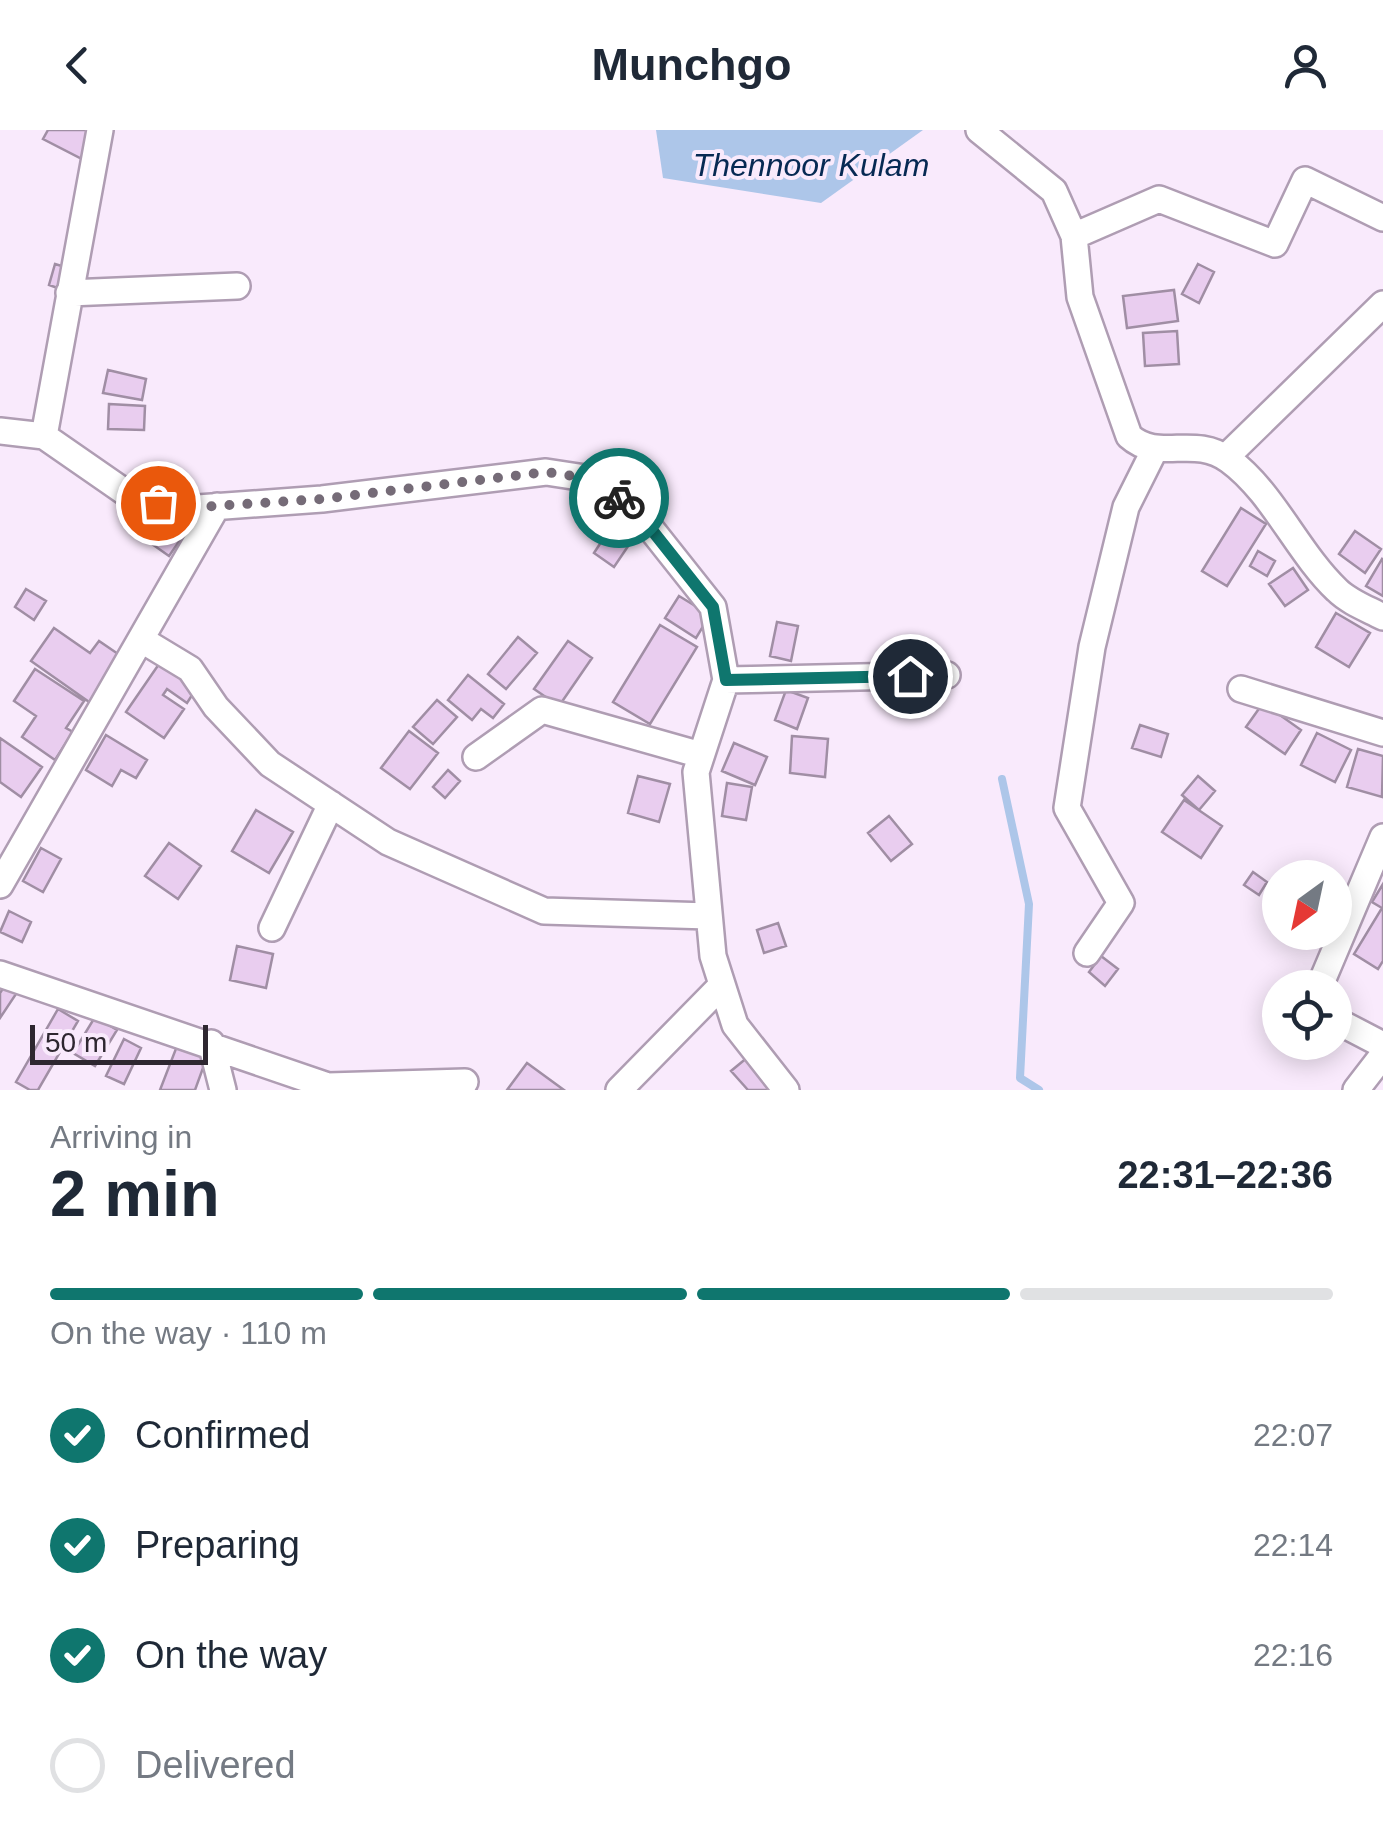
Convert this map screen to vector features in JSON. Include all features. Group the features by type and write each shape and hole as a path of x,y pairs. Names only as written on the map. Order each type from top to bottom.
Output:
{"street":[{"path":"44,436 100,130"},
{"path":"979,130 1054,190 1074,236 1080,297 1129,436 1142,448 1154,450 1188,444 1226,458 1247,477 1339,592 1383,617"},
{"path":"1074,236 1159,199 1274,244 1305,180 1383,218"},
{"path":"69,293 237,286"},
{"path":"1226,458 1383,304"},
{"path":"0,431 44,436 132,497 184,508 322,499 546,472 592,479 636,510 713,607 726,680 696,772 713,956 735,1025 786,1090"},
{"path":"1087,953 1121,903 1068,808 1092,647 1126,507 1154,450"},
{"path":"0,884 216,506"},
{"path":"142,640 190,669 216,707 270,764 388,842 544,910 709,916"},
{"path":"726,680 947,675"},
{"path":"1241,689 1383,733"},
{"path":"476,757 542,710 701,755"},
{"path":"272,928 331,804"},
{"path":"1327,970 1383,836"},
{"path":"0,974 328,1086 465,1082"},
{"path":"619,1090 722,985"},
{"path":"1352,1029 1383,1045"},
{"path":"211,1043 223,1090"},
{"path":"1356,1090 1383,1055"}],"water":[{"name":"Thennoor Kulam","path":"656,130 923,130 821,203 663,178"}],"building":[{"path":"48,130 96,133 82,159 43,139"},
{"path":"55,264 72,269 66,291 49,285"},
{"path":"1198,264 1214,272 1199,303 1182,294"},
{"path":"1174,290 1178,321 1127,328 1123,296"},
{"path":"1177,331 1179,364 1145,366 1143,333"},
{"path":"108,370 146,379 142,400 103,393"},
{"path":"109,404 145,406 144,430 108,429"},
{"path":"1241,508 1266,524 1227,586 1202,571"},
{"path":"622,510 643,524 614,567 594,553"},
{"path":"159,511 187,530 169,556 142,537"},
{"path":"1355,531 1381,549 1365,573 1339,554"},
{"path":"1258,551 1275,561 1267,576 1250,566"},
{"path":"1383,560 1383,596 1366,586"},
{"path":"1293,568 1308,590 1285,606 1269,584"},
{"path":"26,589 46,601 34,620 15,607"},
{"path":"679,596 710,615 696,638 665,618"},
{"path":"1336,613 1370,633 1349,667 1316,647"},
{"path":"777,622 798,626 791,661 770,656"},
{"path":"660,625 697,647 650,724 613,702"},
{"path":"54,628 90,653 99,641 124,658 92,704 31,661"},
{"path":"518,637 537,653 506,689 488,674"},
{"path":"568,641 592,658 559,706 534,689"},
{"path":"159,664 196,689 187,703 167,689 163,695 184,709 164,738 126,712"},
{"path":"35,669 84,701 66,728 73,732 55,760 22,737 36,716 14,701"},
{"path":"468,675 504,704 493,718 481,709 472,720 448,700"},
{"path":"786,690 808,698 797,729 775,720"},
{"path":"437,700 457,717 433,744 413,727"},
{"path":"1263,703 1301,730 1285,754 1246,727"},
{"path":"1140,725 1168,734 1161,757 1132,748"},
{"path":"409,731 438,753 410,789 381,768"},
{"path":"1317,733 1351,750 1335,782 1301,765"},
{"path":"106,735 147,760 136,778 121,770 112,786 86,770"},
{"path":"792,736 828,739 825,777 790,773"},
{"path":"0,738 42,767 21,797 0,782"},
{"path":"734,743 767,757 755,785 722,771"},
{"path":"1358,749 1383,756 1382,797 1347,787"},
{"path":"448,770 460,781 445,798 433,787"},
{"path":"638,776 670,784 659,822 628,813"},
{"path":"1198,776 1215,791 1199,810 1182,795"},
{"path":"727,783 752,787 746,820 722,816"},
{"path":"1184,800 1222,826 1201,858 1162,832"},
{"path":"256,810 293,832 269,873 232,851"},
{"path":"889,816 912,844 891,861 868,833"},
{"path":"169,843 201,866 178,899 145,876"},
{"path":"41,848 61,859 43,892 23,881"},
{"path":"1253,872 1262,878 1259,895 1244,885"},
{"path":"1383,884 1383,961 1378,969 1354,954 1382,908 1372,902"},
{"path":"9,911 31,922 22,942 0,932"},
{"path":"778,923 786,946 764,953 757,930"},
{"path":"237,946 273,954 266,988 230,980"},
{"path":"1101,956 1118,969 1105,986 1089,972"},
{"path":"4,987 16,994 0,1018 0,993"},
{"path":"58,1009 78,1021 38,1090 30,1090 16,1082"},
{"path":"95,1017 117,1030 95,1066 73,1053"},
{"path":"124,1039 141,1048 124,1084 106,1076"},
{"path":"177,1046 207,1057 195,1090 160,1090"},
{"path":"754,1052 778,1080 766,1090 748,1090 731,1071"},
{"path":"527,1063 564,1090 507,1090"}],"waterway":[{"path":"1002,779 1029,904 1020,1078 1039,1090"}],"way so far":[{"path":"158,503 184,508 322,499 546,472 592,479 619,498"}],"route":[{"path":"619,498 636,510 713,607 726,680 910,676"}]}
